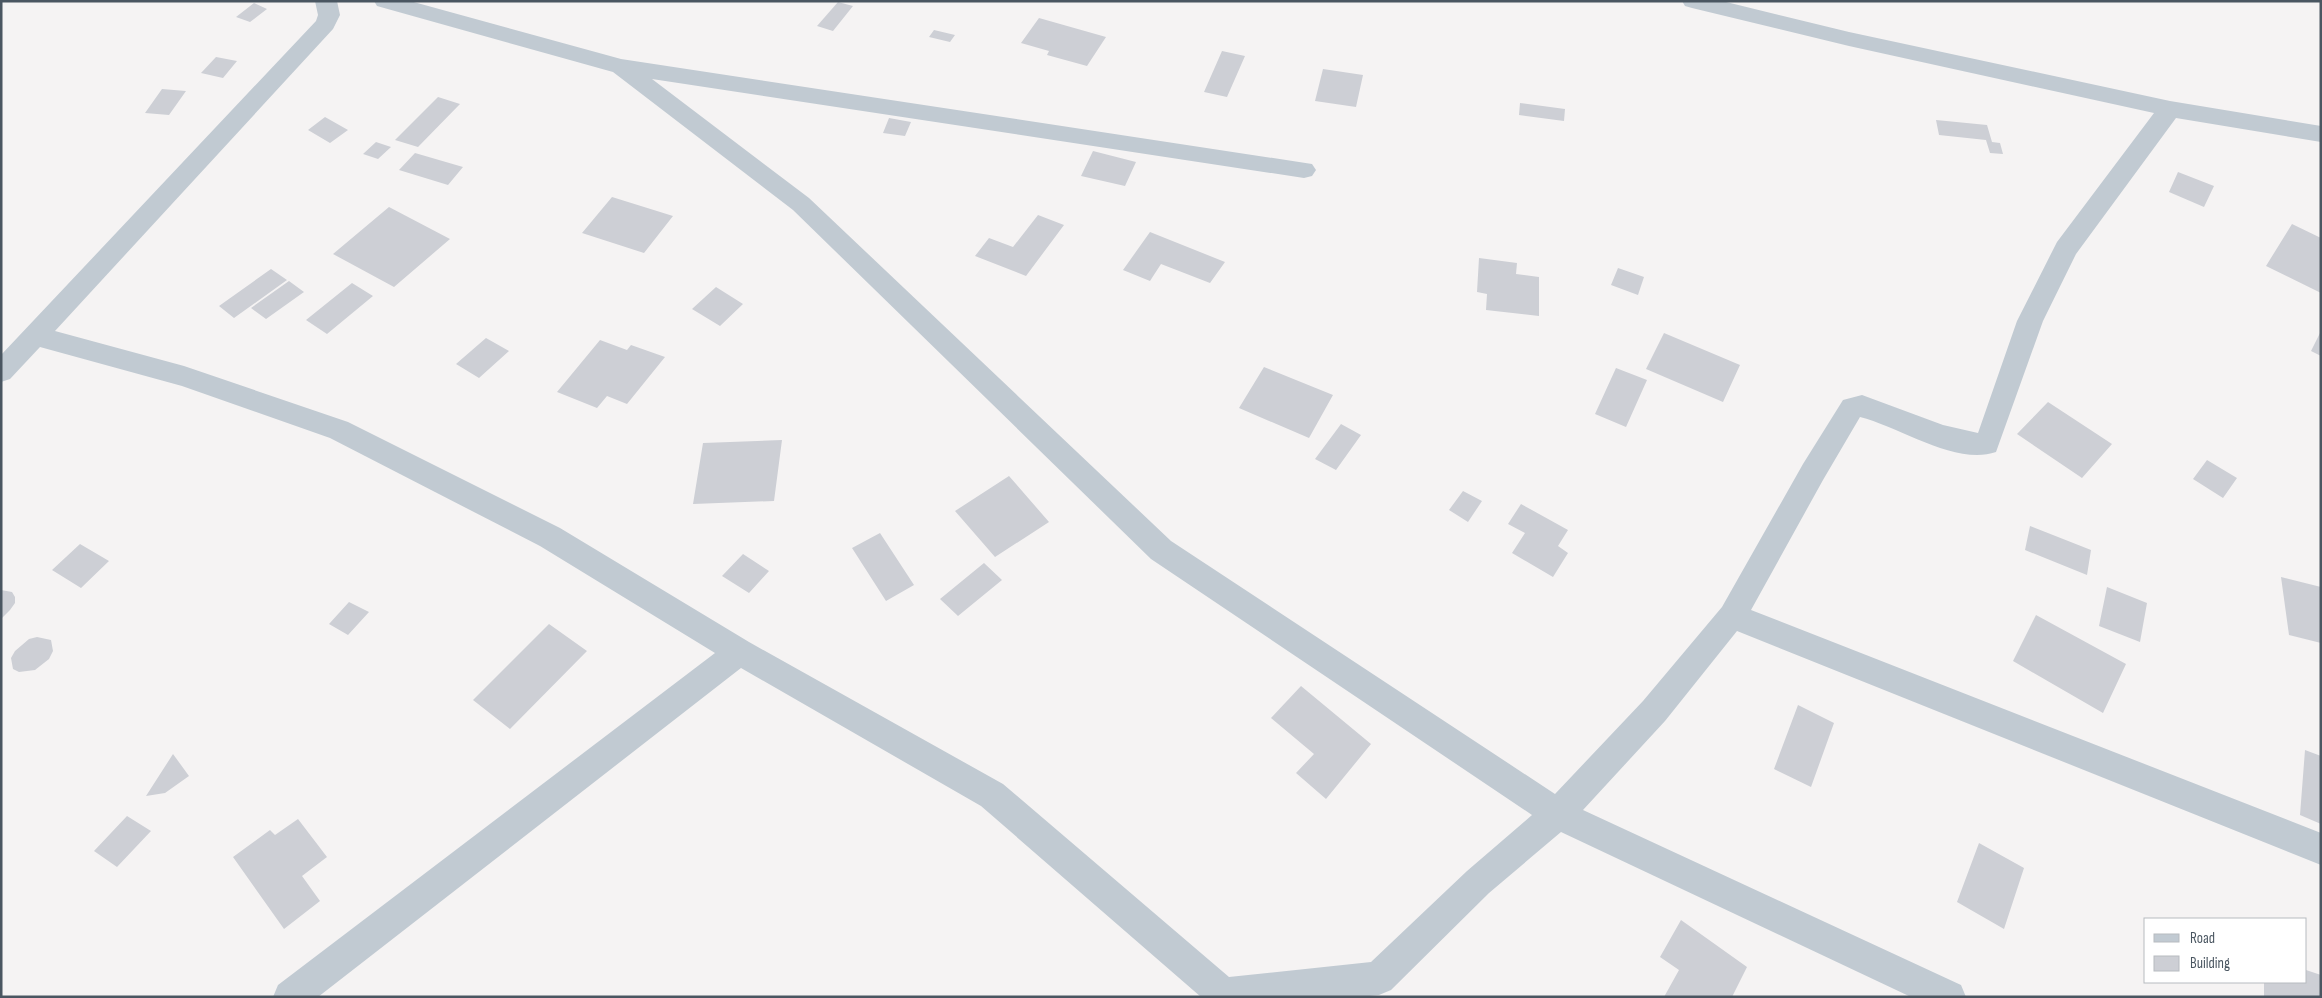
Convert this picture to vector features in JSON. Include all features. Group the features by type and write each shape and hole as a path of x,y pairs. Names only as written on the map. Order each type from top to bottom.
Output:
{"street":[{"path":"1,372 37,336 325,24 329,16 326,1"},
{"path":"384,1 621,67 1304,170"},
{"path":"1692,1 1849,39 2170,110 2321,134"},
{"path":"621,67 801,204 1161,550 1558,814 1949,997"},
{"path":"37,336 184,376 339,430 550,537 739,652 992,795 1226,995 1379,987 1478,882 1558,814 1654,711 1732,616 1813,472 1852,408 1862,406 1958,441 1977,446 1987,444 2030,321 2066,249 2170,110"},
{"path":"1732,616 2321,849"},
{"path":"290,997 739,652"}],"building":[{"path":"838,2 853,6 833,31 817,26"},
{"path":"254,3 267,9 250,22 236,17"},
{"path":"1039,18 1106,37 1087,66 1047,55 1049,51 1021,43"},
{"path":"934,30 955,35 950,42 929,37"},
{"path":"1222,51 1245,56 1227,97 1204,92"},
{"path":"216,57 237,61 223,78 201,73"},
{"path":"1323,69 1363,75 1356,107 1315,101"},
{"path":"162,89 186,91 169,115 145,113"},
{"path":"438,97 460,104 418,147 395,140"},
{"path":"1520,103 1565,109 1564,121 1519,115"},
{"path":"325,117 348,130 330,143 308,130"},
{"path":"889,118 911,122 905,136 883,133"},
{"path":"1936,120 1987,125 1992,142 2000,143 2003,154 1990,153 1986,140 1939,135"},
{"path":"376,142 391,147 378,159 363,154"},
{"path":"1093,151 1136,162 1125,186 1081,176"},
{"path":"415,153 463,167 448,185 399,170"},
{"path":"2178,172 2214,186 2204,207 2169,192"},
{"path":"612,197 673,216 644,253 582,233"},
{"path":"389,207 450,239 394,287 333,254"},
{"path":"1038,215 1064,225 1026,276 975,256 989,238 1013,247"},
{"path":"2292,224 2321,238 2321,293 2266,266"},
{"path":"1150,232 1225,262 1210,283 1161,264 1150,281 1123,270"},
{"path":"1479,258 1517,263 1516,274 1539,277 1539,316 1486,310 1487,294 1477,292"},
{"path":"1618,268 1644,277 1638,295 1611,285"},
{"path":"271,269 287,280 234,318 219,306"},
{"path":"289,281 304,292 266,319 251,308"},
{"path":"352,283 373,296 327,334 306,320"},
{"path":"716,287 743,304 720,326 692,309"},
{"path":"2321,331 2321,356 2311,351"},
{"path":"1664,333 1740,365 1723,402 1646,369"},
{"path":"486,338 509,351 479,378 456,364"},
{"path":"600,340 627,350 631,345 665,357 627,404 607,396 597,408 557,392"},
{"path":"1264,367 1333,395 1309,438 1239,408"},
{"path":"1616,368 1647,380 1626,427 1595,414"},
{"path":"2048,402 2112,444 2082,478 2017,434"},
{"path":"1341,424 1361,435 1336,470 1315,459"},
{"path":"782,440 774,501 693,504 703,443"},
{"path":"2207,460 2237,478 2223,498 2193,479"},
{"path":"1009,476 1049,522 995,557 955,511"},
{"path":"1463,491 1482,501 1468,522 1449,510"},
{"path":"1521,504 1568,530 1558,546 1568,553 1553,577 1512,553 1525,533 1508,524"},
{"path":"2030,526 2091,550 2087,575 2025,550"},
{"path":"880,533 914,585 886,601 852,548"},
{"path":"80,544 109,561 81,588 52,570"},
{"path":"743,554 769,571 749,593 722,576"},
{"path":"984,563 1002,580 958,616 940,599"},
{"path":"2281,577 2321,587 2321,643 2289,635"},
{"path":"2107,587 2147,603 2140,642 2099,626"},
{"path":"1,590 12,592 15,597 15,603 1,619"},
{"path":"349,602 369,612 348,635 329,624"},
{"path":"2036,615 2126,664 2103,713 2013,661"},
{"path":"549,624 587,651 510,729 473,700"},
{"path":"37,637 51,640 53,651 49,659 35,670 19,672 13,669 11,658 15,651 29,639"},
{"path":"1301,686 1371,744 1326,799 1296,773 1314,754 1271,718"},
{"path":"1798,705 1834,723 1811,787 1774,769"},
{"path":"2305,750 2321,756 2321,824 2300,815"},
{"path":"173,754 189,776 165,793 146,796"},
{"path":"127,816 151,831 117,867 94,851"},
{"path":"298,819 327,857 302,876 320,901 284,929 233,857 270,830 275,835"},
{"path":"1979,843 2024,868 2004,929 1957,902"},
{"path":"1681,920 1747,967 1732,997 1664,997 1679,970 1660,957"},
{"path":"2307,970 2321,975 2321,997 2264,997 2264,983 2307,983"}]}
